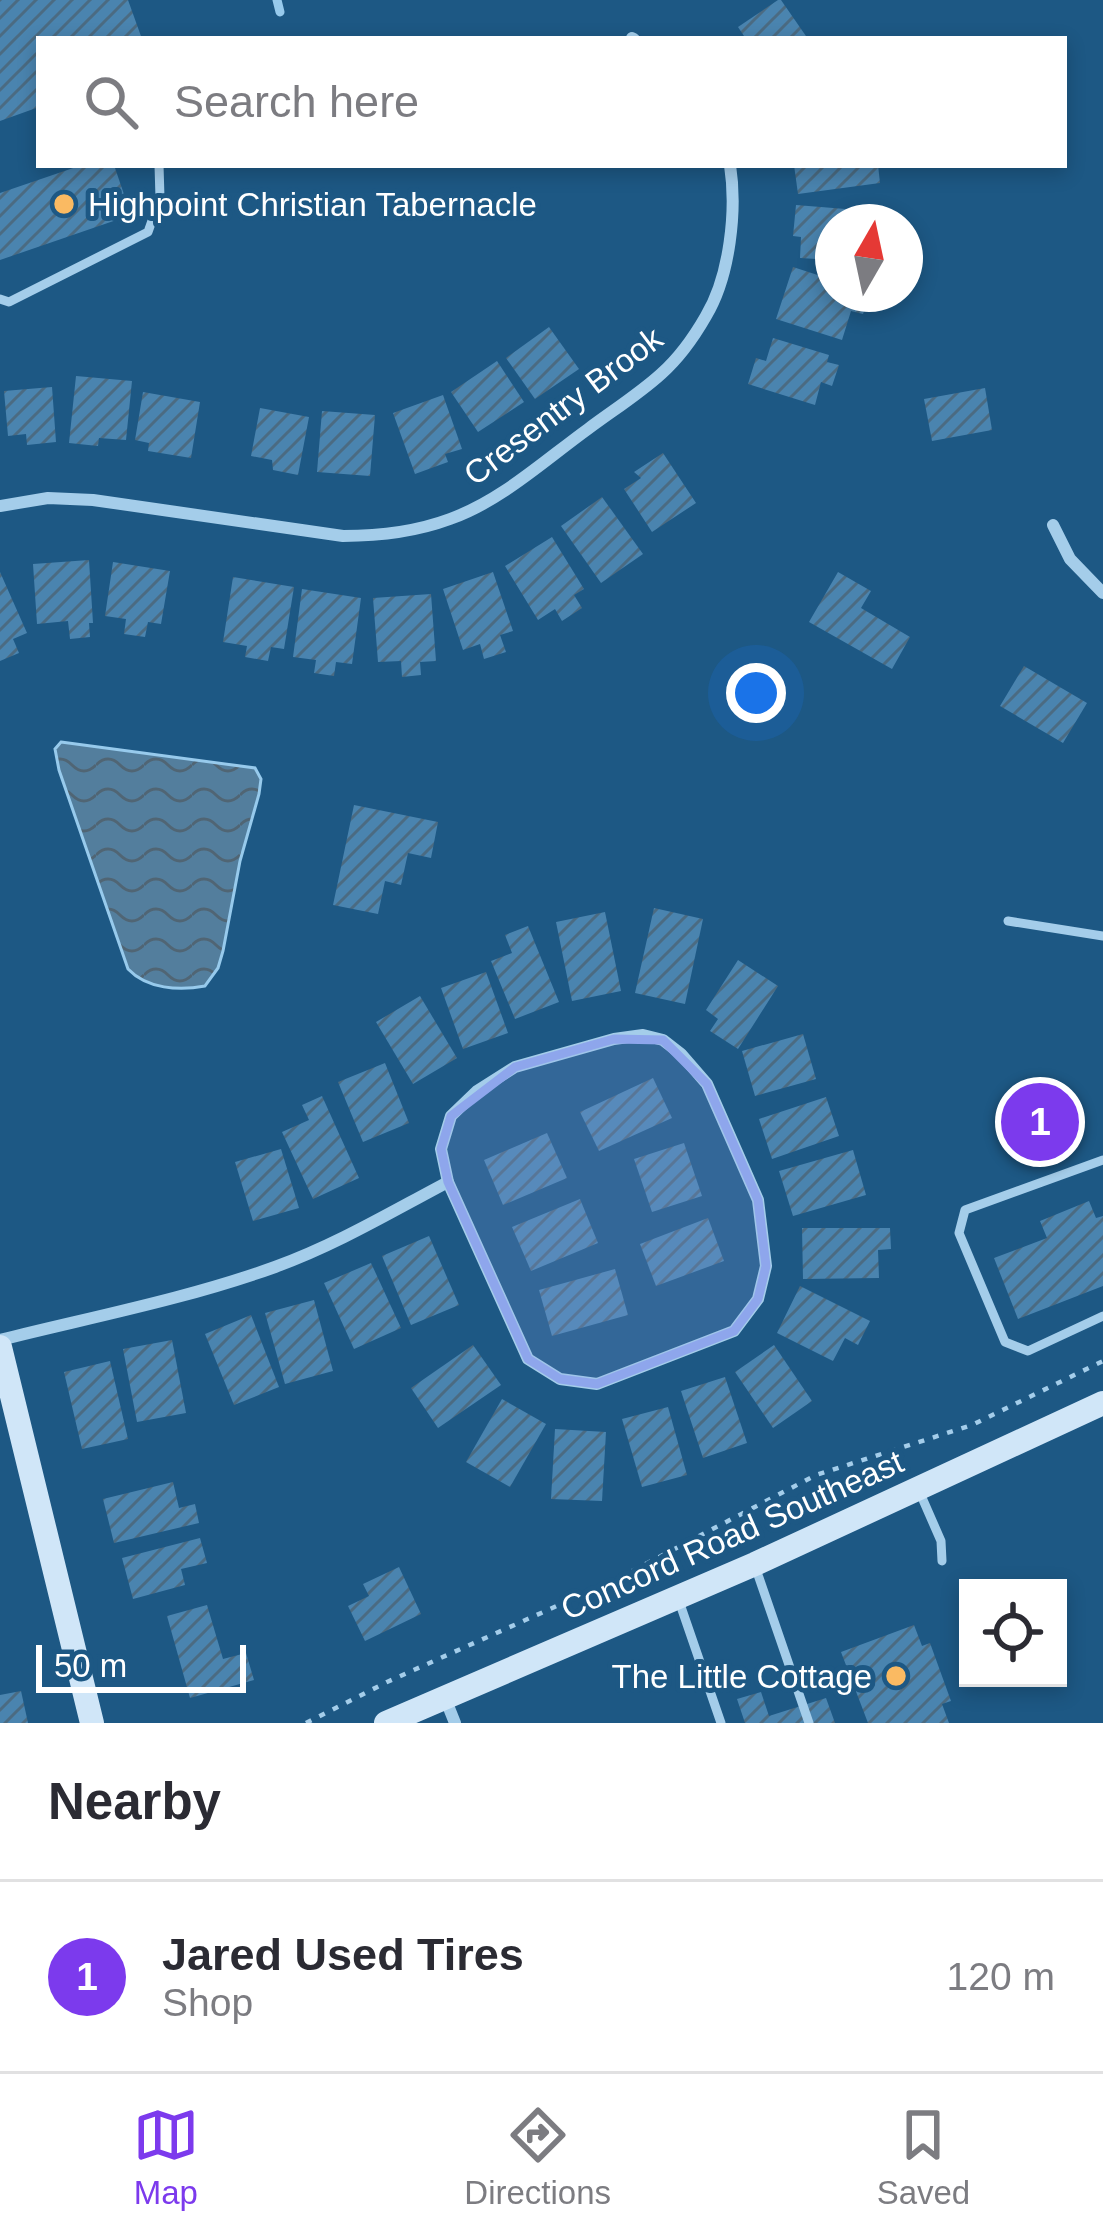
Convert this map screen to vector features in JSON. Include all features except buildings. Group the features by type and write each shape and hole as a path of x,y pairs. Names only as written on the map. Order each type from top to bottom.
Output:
{"street":[{"name":"Cresentry Brook","path":"0,506 48,498 93,500 343,536 379,536 457,517 544,462 661,374 689,344 722,280 735,194 731,168"},
{"path":"1053,525 1070,559 1103,593"},
{"path":"644,1035 663,1040 707,1084 758,1200 766,1266 758,1299 734,1330 597,1384 560,1379 528,1359 448,1182 441,1149 452,1116 477,1091 514,1067 555,1054 644,1035"},
{"path":"92,1723 0,1344 276,1266 336,1242 448,1182"},
{"name":"Concord Road Southeast","path":"386,1723 755,1564 1103,1403"},
{"path":"445,1697 455,1723"}],"lane":[{"path":"0,299 9,302 148,232 160,198 159,168"},
{"path":"1008,922 1103,936"},
{"path":"1102,1320 1028,1351 1005,1342 959,1233 965,1210 1103,1160"},
{"path":"918,1489 941,1540 942,1561"},
{"path":"755,1564 809,1723"},
{"path":"678,1596 722,1723"}],"path":[{"path":"306,1723 617,1579 816,1475 971,1425 1103,1361"}],"highlighted area":[{"path":"614,1039 663,1040 707,1084 758,1200 766,1266 758,1299 734,1331 597,1384 560,1379 528,1359 448,1182 441,1149 451,1116 515,1067"}],"water":[{"path":"61,742 255,768 261,779 259,794 223,951 205,986 164,987 128,969 59,770 55,749"}],"waterway":[{"path":"277,0 280,12"}],"place":[{"name":"Highpoint Christian Tabernacle","path":"64,204"},
{"name":"Jared Used Tires","path":"1040,1122"},
{"name":"The Little Cottage","path":"896,1676"}]}
